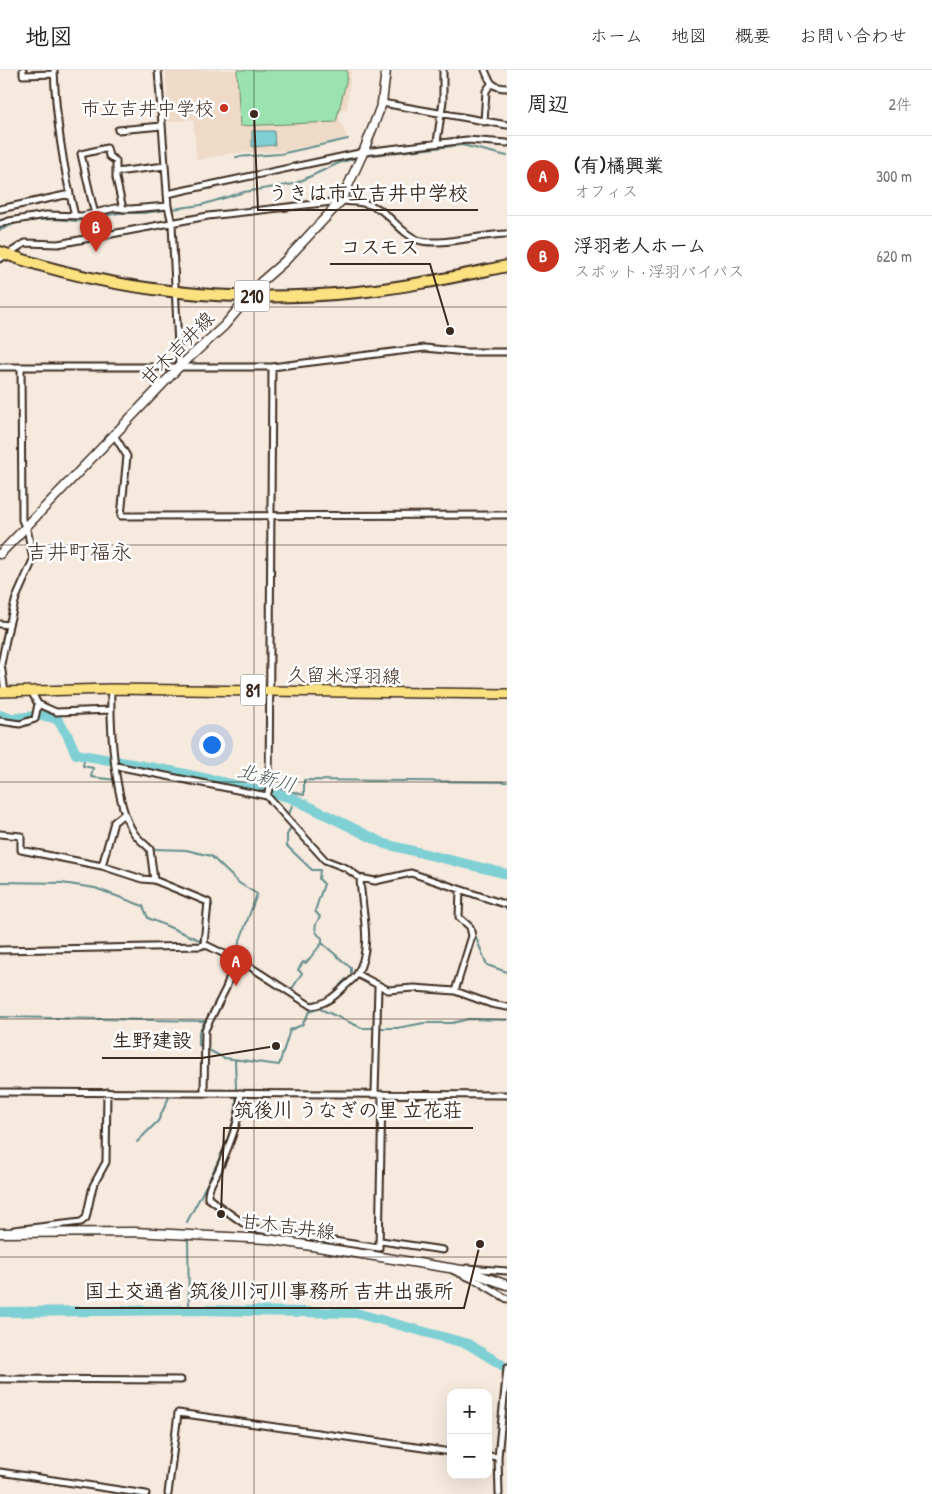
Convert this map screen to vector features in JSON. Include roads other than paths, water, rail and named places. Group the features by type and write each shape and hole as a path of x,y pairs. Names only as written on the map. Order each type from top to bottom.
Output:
{"highway":[{"name":"210","path":"2,255 116,282 175,292 283,297 360,292 507,266"}],"main road":[{"name":"甘木吉井線","path":"0,554 179,367 224,326 249,296 341,201 364,152 382,103 386,70"},
{"name":"久留米浮羽線","path":"2,692 111,689 507,694"},
{"name":"甘木吉井線","path":"0,1233 134,1232 268,1238 468,1271 507,1284"}],"street":[{"path":"23,70 23,75 54,72 55,115 63,166 75,216"},
{"path":"158,70 165,166 172,224 179,367"},
{"path":"437,142 443,70"},
{"path":"485,70 491,84 497,88 507,88"},
{"path":"484,122 486,91 491,84"},
{"path":"382,103 507,125"},
{"path":"118,130 162,126"},
{"path":"168,194 364,152 467,140 507,143"},
{"path":"95,214 81,154 107,148 110,156 116,161 116,172 123,209"},
{"path":"116,172 165,166"},
{"path":"0,209 70,194"},
{"path":"2,255 25,243 58,244 208,216 341,201 358,202 380,210 408,235 420,240 433,242 507,234"},
{"path":"0,224 46,214 75,216 95,214 108,210 169,207"},
{"path":"0,367 272,367 425,348 466,352 507,352"},
{"path":"2,692 1,664 9,625 16,598 33,560 28,533 22,520 21,367"},
{"path":"267,796 269,790 272,367"},
{"path":"114,435 127,456 121,516 507,515"},
{"path":"0,624 9,625"},
{"path":"111,689 110,710 122,815 134,835 150,849 154,880"},
{"path":"31,691 38,704 56,712 110,710"},
{"path":"0,721 20,724 36,714 38,704"},
{"path":"116,762 267,796 325,860 346,868 360,878 375,881 411,873 507,905"},
{"path":"102,866 114,822 122,815"},
{"path":"0,834 20,836 21,850 102,866 154,880 208,902 204,942 201,946 0,950"},
{"path":"204,942 249,966 311,1006 326,1004 357,974 364,949 366,934 360,902 360,878"},
{"path":"456,991 472,936 470,927 459,917 460,890"},
{"path":"204,1092 205,1030 226,988 233,959"},
{"path":"357,974 378,987 388,990 414,988 456,991 491,1004 507,1007"},
{"path":"375,1094 378,987"},
{"path":"0,1092 507,1095"},
{"path":"9,1233 11,1230 81,1222 86,1218 93,1186 106,1162 107,1092"},
{"path":"240,1093 240,1108 219,1169 208,1192 208,1198 250,1228 379,1248 381,1241 382,1094"},
{"path":"381,1241 443,1250"},
{"path":"441,1266 507,1272"},
{"path":"441,1266 479,1282 507,1299"},
{"path":"499,1494 498,1457 507,1368"},
{"path":"0,1379 181,1380"},
{"path":"168,1494 178,1413 447,1451"},
{"path":"492,1456 498,1457"},
{"path":"0,1472 146,1494"}],"water":[{"path":"252,131 274,131 275,145 252,147"}],"waterway":[{"path":"236,157 280,154 348,139"},
{"path":"364,156 462,145 507,156"},
{"path":"0,230 16,223 38,220 77,221 119,213 144,213 201,205 244,192 294,184 339,163 359,157"},
{"name":"北新川","path":"0,715 14,718 40,716 57,719 67,734 76,754 171,771 277,794 294,799 385,844 507,874"},
{"path":"85,755 83,766 93,768 91,777 116,780"},
{"path":"272,786 304,795 304,780 507,782"},
{"path":"288,818 294,799"},
{"path":"119,802 122,813"},
{"path":"287,821 291,827 287,835 287,846 312,870 320,870 319,879 324,884 315,911 320,917 315,928 322,938 322,943 306,963 303,962 298,970 302,973 292,989"},
{"path":"154,849 186,850 211,856 239,883 257,894 220,995 199,1032 199,1045 224,1058 279,1065 290,1030 302,1025 309,1012 318,1009"},
{"path":"0,882 62,883 95,888 143,906 148,918 218,948"},
{"path":"190,898 197,900"},
{"path":"209,917 211,909"},
{"path":"472,928 487,965 507,972"},
{"path":"322,943 351,968 351,973"},
{"path":"253,966 312,1004"},
{"path":"340,985 346,979"},
{"path":"316,1007 362,1028 397,1028 424,1023 452,1023 469,1019 507,1020"},
{"path":"0,1017 204,1021"},
{"path":"235,1060 236,1089"},
{"path":"137,1142 158,1121 170,1095"},
{"path":"187,1222 219,1160 232,1125 236,1110 236,1097"},
{"path":"472,1097 507,1098"},
{"path":"188,1237 189,1310"},
{"path":"0,1312 203,1310 356,1313 468,1344 507,1368"}],"place":[{"name":"市立吉井中学校","path":"224,108"},
{"name":"うきは市立吉井中学校","path":"254,114"},
{"name":"浮羽老人ホーム","path":"96,252"},
{"name":"コスモス","path":"450,331"},
{"name":"(有)橘興業","path":"236,986"},
{"name":"生野建設","path":"276,1046"},
{"name":"筑後川 うなぎの里 立花荘","path":"221,1214"},
{"name":"国土交通省 筑後川河川事務所 吉井出張所","path":"480,1244"}],"district":[{"name":"吉井町福永","path":"79,551"}]}
